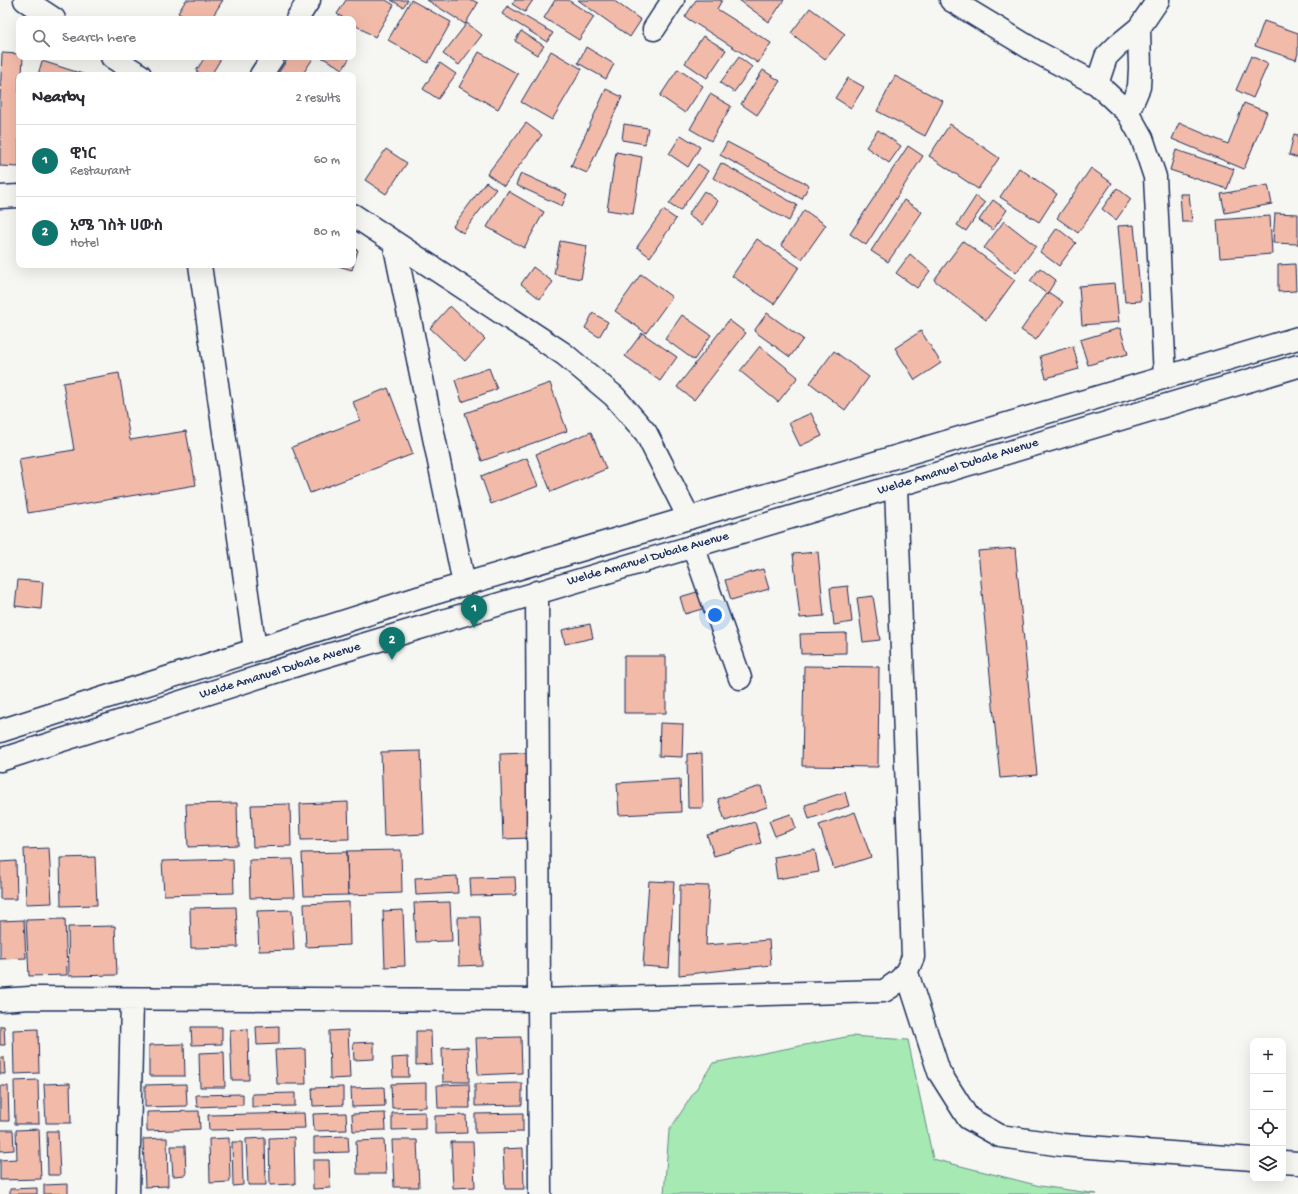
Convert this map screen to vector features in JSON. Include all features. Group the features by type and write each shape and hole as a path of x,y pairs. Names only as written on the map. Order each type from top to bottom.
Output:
{"street":[{"path":"25,0 49,16"},
{"path":"299,16 309,0"},
{"path":"654,29 673,0"},
{"path":"951,0 1034,52 1097,84 1128,113 1142,138 1154,178 1165,377"},
{"path":"1097,84 1106,57 1139,28 1158,0"},
{"path":"1128,113 1139,87 1139,28"},
{"path":"117,60 135,72"},
{"path":"263,72 271,60"},
{"path":"0,197 16,196"},
{"path":"356,217 564,354 614,396 646,433 689,518"},
{"path":"394,242 464,584"},
{"path":"200,268 256,649"},
{"path":"0,731 464,584 1298,338"},
{"name":"Welde Amanuel Dubale Avenue","path":"0,760 312,660 536,592 1298,366"},
{"path":"0,1000 30,998 132,1000 538,1000 884,991 907,974 913,957 896,486"},
{"path":"693,546 740,678"},
{"path":"536,592 540,1194"},
{"path":"907,974 939,1072 968,1118 1000,1136 1062,1145 1250,1159"},
{"path":"128,1194 132,1000"},
{"path":"1286,1162 1298,1163"}],"green space":[{"path":"851,1036 908,1040 933,1159 1040,1186 1097,1194 664,1194 669,1131 713,1063"}],"building":[{"path":"186,0 223,0 213,16 183,16 178,13"},
{"path":"346,0 386,0 394,5 375,37 356,26 356,16 340,16 337,14"},
{"path":"391,0 408,0 403,7"},
{"path":"411,0 451,22 428,63 388,40"},
{"path":"427,0 472,0 478,3 465,24"},
{"path":"515,0 533,0 525,12 512,4"},
{"path":"555,0 568,0 594,17 579,40 544,18"},
{"path":"578,0 613,0 641,20 630,37"},
{"path":"696,0 722,0 717,9 771,43 758,63 685,17"},
{"path":"739,0 784,0 769,22"},
{"path":"507,6 553,33 547,42 502,14"},
{"path":"810,8 845,34 825,60 791,33"},
{"path":"1264,21 1298,33 1298,53 1296,60 1255,46"},
{"path":"467,23 482,35 459,65 443,54"},
{"path":"521,31 544,46 537,55 515,41"},
{"path":"703,36 726,50 707,78 685,63"},
{"path":"586,47 614,64 606,79 578,63"},
{"path":"551,51 582,69 552,120 521,102"},
{"path":"479,52 518,74 498,109 459,87"},
{"path":"2,53 16,54 16,60 23,60 22,72 16,72 16,167 0,166"},
{"path":"1251,56 1268,64 1253,98 1236,90"},
{"path":"739,57 752,67 734,92 720,83"},
{"path":"203,60 220,60 213,72 196,71"},
{"path":"287,60 312,60 304,72 279,72"},
{"path":"326,60 348,60 343,69"},
{"path":"42,61 77,72 39,72"},
{"path":"440,63 456,74 438,99 423,89"},
{"path":"678,69 703,86 685,113 660,96"},
{"path":"763,70 780,81 757,115 741,104"},
{"path":"895,76 943,101 925,136 877,111"},
{"path":"848,78 864,87 851,108 835,98"},
{"path":"606,89 622,97 587,173 571,166"},
{"path":"710,94 731,106 711,141 690,129"},
{"path":"1244,103 1267,112 1244,169 1172,139 1179,123 1228,144"},
{"path":"526,123 542,135 504,186 487,174"},
{"path":"624,124 648,128 645,144 622,140"},
{"path":"950,124 999,158 978,189 929,156"},
{"path":"878,130 901,146 889,163 866,147"},
{"path":"1294,134 1298,135 1298,158 1289,155"},
{"path":"681,135 700,147 688,167 669,154"},
{"path":"727,142 809,185 802,199 720,155"},
{"path":"908,146 923,156 866,245 850,234"},
{"path":"386,149 407,163 386,194 365,180"},
{"path":"1176,150 1234,169 1227,189 1170,170"},
{"path":"616,152 642,157 633,214 607,210"},
{"path":"721,163 797,205 789,221 713,178"},
{"path":"698,164 708,171 680,211 669,204"},
{"path":"1019,168 1057,194 1039,222 1000,197"},
{"path":"1091,168 1112,183 1078,233 1057,218"},
{"path":"521,173 567,194 562,206 516,185"},
{"path":"486,182 496,189 463,233 453,226"},
{"path":"1268,185 1272,204 1225,213 1221,194"},
{"path":"1117,188 1131,199 1116,220 1102,209"},
{"path":"508,191 544,212 524,248 487,227"},
{"path":"704,191 718,201 702,225 688,215"},
{"path":"1180,194 1189,194 1192,222 1182,222"},
{"path":"976,196 985,203 966,231 957,225"},
{"path":"904,200 922,212 888,262 871,251"},
{"path":"993,200 1007,210 993,230 979,220"},
{"path":"663,210 676,219 650,257 637,247"},
{"path":"804,210 826,225 802,259 781,245"},
{"path":"1275,213 1298,214 1298,244 1273,243"},
{"path":"1270,216 1272,254 1220,258 1217,220"},
{"path":"1004,221 1036,246 1016,273 984,248"},
{"path":"1134,225 1141,301 1125,302 1118,226"},
{"path":"1057,228 1076,243 1059,266 1040,252"},
{"path":"757,239 799,267 774,304 732,276"},
{"path":"560,241 587,246 581,279 554,274"},
{"path":"963,241 1015,280 986,320 934,280"},
{"path":"910,254 930,271 917,288 896,273"},
{"path":"1295,264 1296,291 1278,292 1278,265"},
{"path":"533,267 553,282 540,299 521,284"},
{"path":"1040,268 1056,280 1047,294 1030,281"},
{"path":"641,274 672,297 646,333 615,311"},
{"path":"1115,283 1119,322 1082,325 1079,286"},
{"path":"1048,292 1063,302 1036,340 1021,330"},
{"path":"450,306 485,339 465,361 430,328"},
{"path":"593,313 608,322 599,337 585,328"},
{"path":"767,313 803,339 790,357 754,331"},
{"path":"682,315 711,335 694,360 665,339"},
{"path":"729,320 746,333 694,400 677,387"},
{"path":"1120,328 1128,354 1088,365 1080,340"},
{"path":"921,331 941,363 915,380 895,348"},
{"path":"642,333 677,357 660,381 625,356"},
{"path":"760,346 798,377 778,402 740,371"},
{"path":"1073,346 1079,369 1046,378 1040,356"},
{"path":"834,351 869,377 845,410 810,383"},
{"path":"489,368 497,389 462,402 455,380"},
{"path":"119,373 130,440 186,431 196,485 28,513 19,459 74,450 63,383"},
{"path":"550,383 567,431 482,461 465,413"},
{"path":"388,388 413,454 310,493 292,447 360,420 353,402"},
{"path":"811,413 822,436 800,446 789,423"},
{"path":"591,432 606,469 551,492 536,454"},
{"path":"527,458 538,486 491,504 481,476"},
{"path":"1015,548 1037,775 1000,778 978,551"},
{"path":"818,552 824,616 800,618 793,554"},
{"path":"763,569 769,589 731,600 725,580"},
{"path":"18,580 43,582 41,609 15,606"},
{"path":"848,586 852,622 834,625 830,588"},
{"path":"707,589 712,606 685,614 680,597"},
{"path":"873,596 880,640 863,642 857,598"},
{"path":"590,624 593,638 565,644 562,630"},
{"path":"846,633 846,653 801,654 800,634"},
{"path":"624,656 666,656 666,713 624,713"},
{"path":"804,666 879,667 878,767 802,766"},
{"path":"660,723 683,724 682,757 659,756"},
{"path":"421,751 424,834 384,836 381,752"},
{"path":"527,753 529,838 503,839 500,754"},
{"path":"702,753 703,808 688,808 687,754"},
{"path":"680,779 681,812 619,815 617,783"},
{"path":"761,786 767,807 725,821 718,799"},
{"path":"845,792 849,806 809,819 805,805"},
{"path":"348,802 349,839 301,840 300,804"},
{"path":"237,803 238,845 188,847 186,804"},
{"path":"290,804 291,846 253,847 251,805"},
{"path":"855,812 871,857 834,869 819,825"},
{"path":"791,814 796,828 775,836 769,821"},
{"path":"755,822 761,843 714,856 707,835"},
{"path":"49,848 52,903 26,904 24,849"},
{"path":"401,850 402,893 348,895 347,851"},
{"path":"815,850 819,872 777,879 774,857"},
{"path":"347,852 348,895 304,896 302,853"},
{"path":"95,857 97,905 61,906 60,858"},
{"path":"233,859 234,893 164,895 162,861"},
{"path":"293,859 295,897 250,898 249,860"},
{"path":"16,861 17,899 0,899 0,862"},
{"path":"457,876 458,893 416,895 415,878"},
{"path":"515,877 516,895 471,896 470,878"},
{"path":"649,881 674,882 669,968 643,966"},
{"path":"680,885 709,886 706,945 769,940 771,965 679,975"},
{"path":"349,902 350,945 306,947 304,904"},
{"path":"450,902 452,941 416,942 414,903"},
{"path":"236,907 238,947 191,948 190,908"},
{"path":"292,910 294,950 259,951 257,911"},
{"path":"403,910 405,966 385,967 383,911"},
{"path":"458,917 480,917 482,965 459,966"},
{"path":"65,919 67,975 29,976 26,920"},
{"path":"24,920 26,958 0,959 0,921"},
{"path":"115,926 117,975 69,976 68,927"},
{"path":"0,1026 4,1026 5,1045 0,1045"},
{"path":"279,1026 279,1044 257,1045 256,1027"},
{"path":"191,1027 222,1027 222,1044 192,1045"},
{"path":"38,1029 39,1073 14,1074 13,1030"},
{"path":"248,1029 249,1080 232,1080 230,1030"},
{"path":"348,1030 350,1078 330,1079 329,1031"},
{"path":"416,1031 431,1031 432,1064 416,1065"},
{"path":"521,1037 522,1073 478,1075 476,1038"},
{"path":"374,1042 374,1059 354,1060 353,1043"},
{"path":"184,1044 185,1076 149,1076 149,1045"},
{"path":"468,1047 469,1082 443,1082 442,1048"},
{"path":"305,1049 306,1084 277,1084 275,1050"},
{"path":"224,1052 225,1087 200,1087 199,1053"},
{"path":"408,1057 409,1077 393,1077 392,1058"},
{"path":"0,1058 4,1058 5,1074 0,1074"},
{"path":"38,1080 39,1124 15,1124 14,1081"},
{"path":"70,1083 71,1123 46,1123 44,1084"},
{"path":"426,1083 426,1107 392,1108 391,1084"},
{"path":"522,1083 522,1105 475,1106 475,1084"},
{"path":"186,1084 187,1106 145,1107 145,1085"},
{"path":"469,1084 470,1108 438,1108 437,1085"},
{"path":"0,1086 8,1086 9,1121 0,1121"},
{"path":"343,1087 343,1105 313,1106 312,1088"},
{"path":"384,1087 385,1106 352,1107 351,1088"},
{"path":"295,1093 295,1106 252,1107 252,1094"},
{"path":"243,1094 243,1105 197,1107 196,1095"},
{"path":"199,1111 200,1129 147,1131 147,1112"},
{"path":"425,1112 425,1129 392,1130 392,1113"},
{"path":"304,1113 305,1128 209,1130 208,1115"},
{"path":"346,1113 347,1130 314,1131 313,1114"},
{"path":"385,1113 386,1130 353,1131 352,1114"},
{"path":"523,1113 523,1132 475,1133 475,1114"},
{"path":"466,1115 467,1133 435,1134 435,1116"},
{"path":"39,1129 41,1179 0,1180 0,1160 17,1159 16,1130"},
{"path":"0,1130 13,1130 14,1150 0,1151"},
{"path":"47,1131 58,1131 60,1175 48,1175"},
{"path":"348,1136 349,1152 314,1153 314,1137"},
{"path":"294,1137 295,1184 270,1185 269,1138"},
{"path":"167,1138 168,1186 145,1187 143,1139"},
{"path":"229,1138 230,1182 210,1183 209,1139"},
{"path":"265,1138 266,1185 248,1185 246,1139"},
{"path":"384,1140 386,1174 357,1174 356,1141"},
{"path":"392,1140 417,1140 419,1187 394,1187"},
{"path":"232,1142 242,1142 243,1185 233,1186"},
{"path":"451,1142 473,1142 475,1187 453,1188"},
{"path":"171,1146 185,1146 186,1175 173,1176"},
{"path":"523,1148 524,1189 505,1189 503,1149"},
{"path":"313,1160 329,1160 330,1188 313,1189"},
{"path":"68,1184 68,1194 44,1194 44,1185"},
{"path":"37,1188 37,1194 10,1194 10,1189"}],"place":[{"name":"ዊነር","path":"474,628"},
{"name":"አሜ ገስት ሀውስ","path":"392,660"}]}
